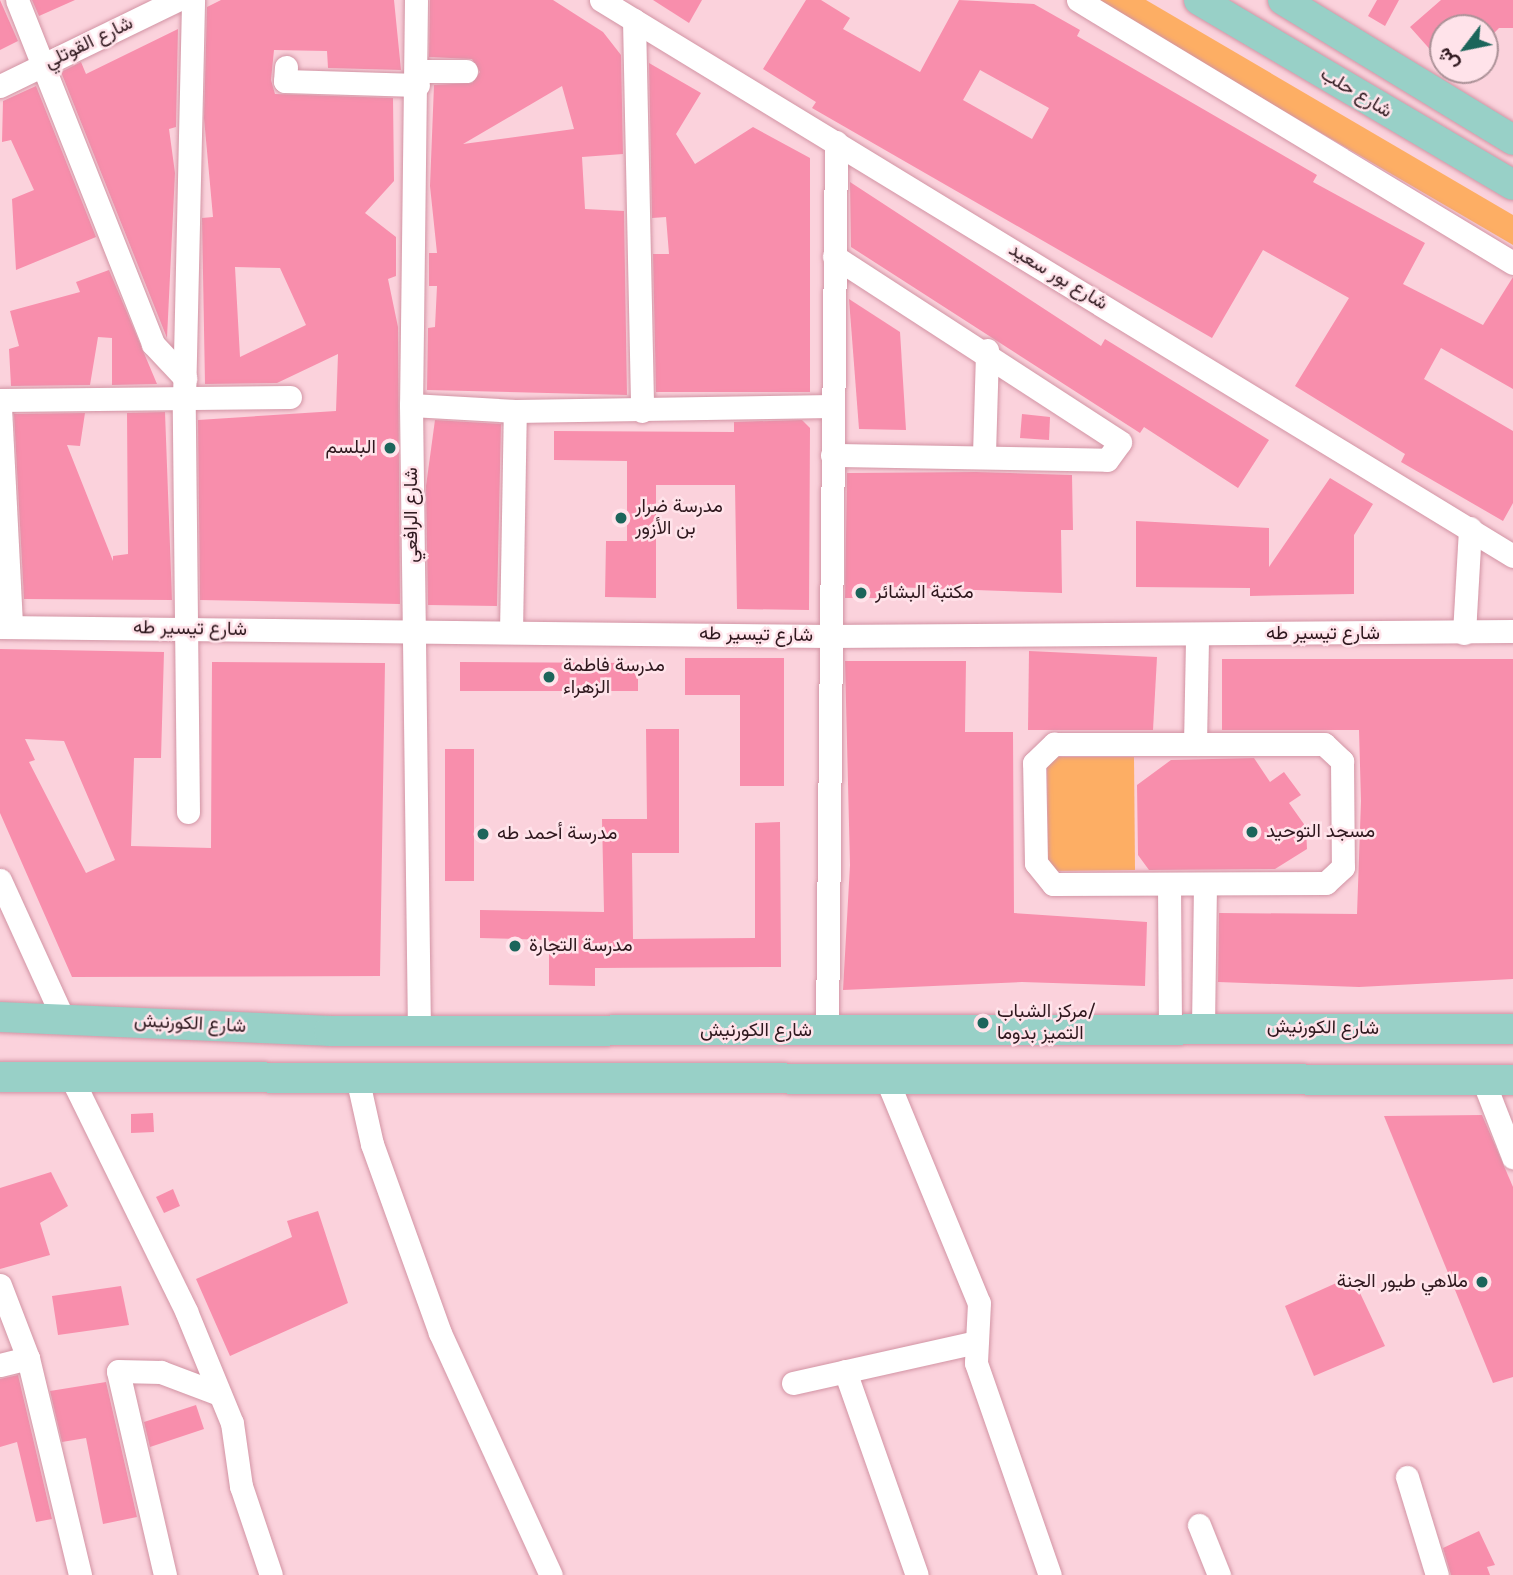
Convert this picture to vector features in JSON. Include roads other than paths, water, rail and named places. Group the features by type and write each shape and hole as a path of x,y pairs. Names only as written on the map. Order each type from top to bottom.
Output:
{"main road":[{"name":"شارع حلب","path":"1199,0 1513,185"},
{"path":"1283,0 1512,137"},
{"name":"شارع الكورنيش","path":"0,1017 419,1031 827,1031 1170,1027 1513,1029"},
{"path":"0,1077 1513,1080"}],"street":[{"path":"17,0 39,68 153,344 185,389"},
{"name":"شارع القوتلي","path":"0,86 177,0"},
{"path":"188,812 185,389 193,0"},
{"name":"شارع الرافعي","path":"416,0 418,78 411,405 419,1031"},
{"name":"شارع بور سعيد","path":"601,0 1513,556"},
{"path":"1078,0 1513,262"},
{"path":"634,20 642,411"},
{"path":"286,67 285,81 418,78 466,71"},
{"path":"827,1031 828,636 836,142"},
{"path":"832,455 984,454 1107,460 1119,442 987,350 834,256"},
{"path":"984,454 987,350"},
{"path":"0,400 185,389 290,397"},
{"path":"411,405 515,411 832,407"},
{"path":"0,407 5,627"},
{"path":"511,632 515,411"},
{"path":"1464,633 1471,528"},
{"name":"شارع تيسير طه","path":"5,627 828,636 1513,631"},
{"path":"1195,744 1197,635"},
{"path":"1054,744 1195,744 1324,744 1342,761 1343,867 1326,883 1054,884 1036,863 1034,763 1054,744"},
{"path":"0,880 64,1018"},
{"path":"1169,884 1170,1027"},
{"path":"1203,1027 1205,884"},
{"path":"71,1077 186,1311 219,1394 271,1575"},
{"path":"357,1077 372,1144 440,1333 551,1575"},
{"path":"887,1080 979,1303 975,1342 982,1384 1050,1575"},
{"path":"1483,1080 1513,1157"},
{"path":"0,1285 28,1358 80,1575"},
{"path":"793,1383 975,1342"},
{"path":"0,1365 28,1358"},
{"path":"165,1575 117,1371 162,1372 219,1394"},
{"path":"845,1371 917,1575"},
{"path":"1407,1477 1437,1575"},
{"path":"1199,1525 1219,1575"}],"place":[{"name":"البلسم","path":"390,448"},
{"name":"مدرسة ضرار بن الأزور","path":"621,518"},
{"name":"مكتبة البشائر","path":"861,593"},
{"name":"مدرسة فاطمة الزهراء","path":"549,677"},
{"name":"مسجد التوحيد","path":"1252,832"},
{"name":"مدرسة أحمد طه","path":"483,834"},
{"name":"مدرسة التجارة","path":"515,946"},
{"name":"مركز الشباب/ التميز بدوما","path":"983,1023"},
{"name":"ملاهي طيور الجنة","path":"1482,1282"}]}
